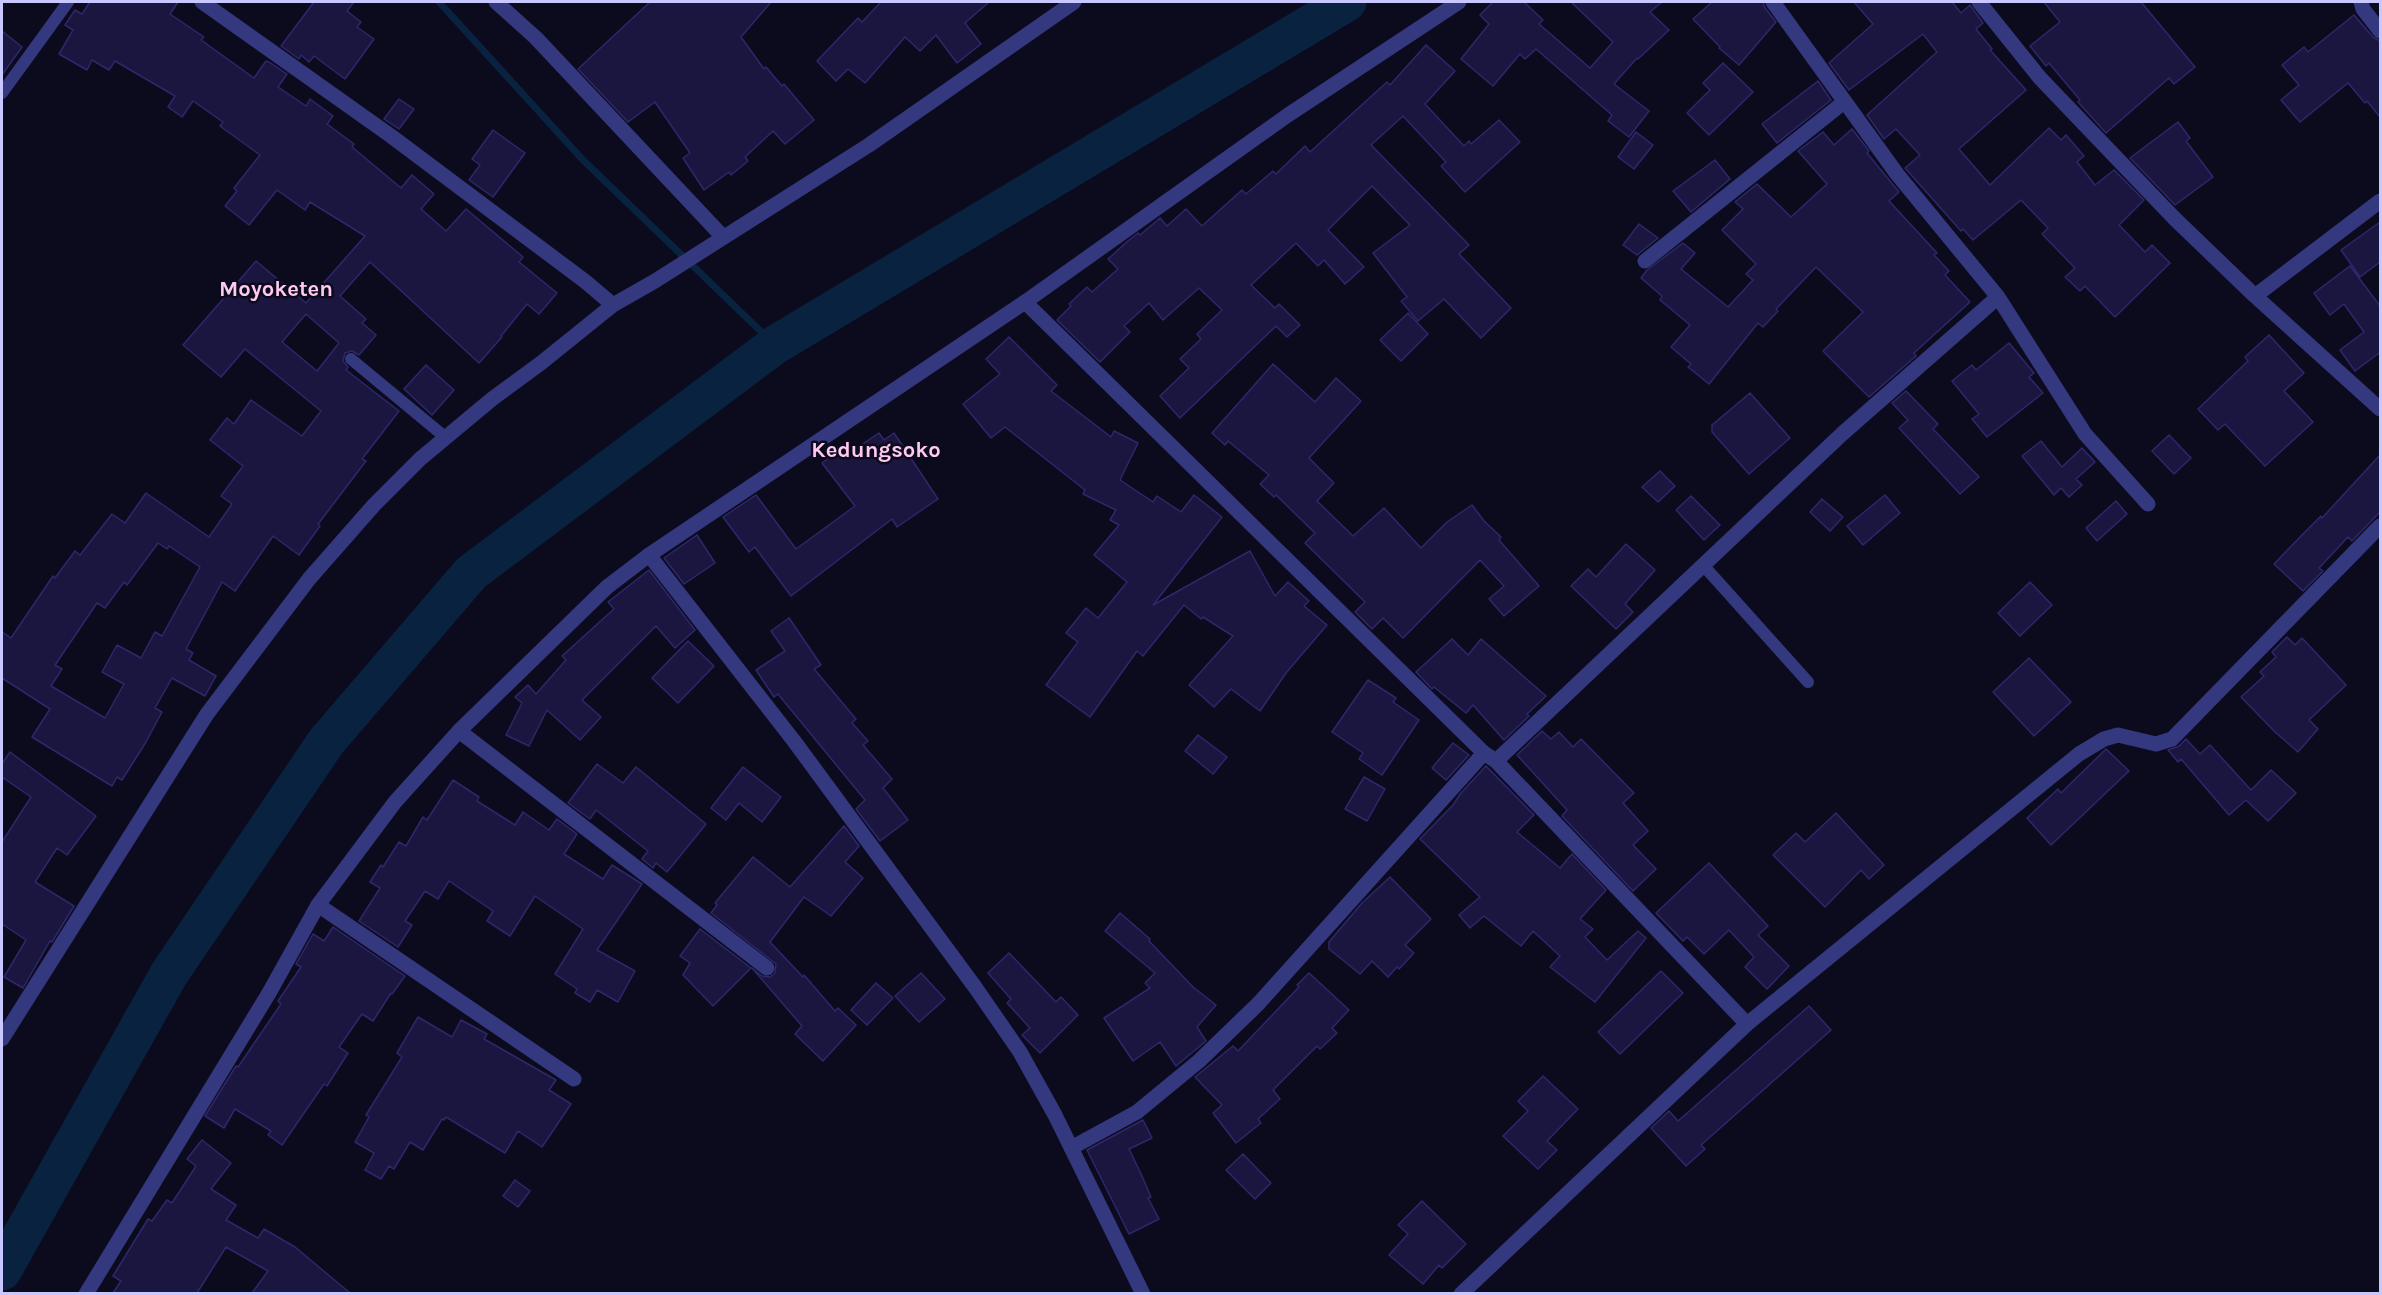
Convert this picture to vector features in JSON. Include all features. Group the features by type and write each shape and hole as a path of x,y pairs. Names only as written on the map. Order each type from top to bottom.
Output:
{"street":[{"path":"202,2 391,136 586,282 613,305"},
{"path":"496,2 536,38 719,240"},
{"path":"2,1039 207,714 254,650 342,539 405,474 445,437 613,305 655,281 869,145 1074,2"},
{"path":"87,1293 269,993 318,905 395,802 459,731 607,587 649,555 1025,302 1288,115 1459,2"},
{"path":"1773,2 1909,190 1998,297 2085,434 2148,504"},
{"path":"1979,2 2040,78 2174,218 2255,296 2380,409"},
{"path":"2361,2 2363,9 2380,32"},
{"path":"1645,261 1844,102"},
{"path":"2255,296 2380,201"},
{"path":"1071,1148 1137,1112 1200,1061 1258,1004 1490,757 1703,565 1842,434 1998,297"},
{"path":"1025,302 1490,757 1747,1024"},
{"path":"1461,1293 1747,1024 2079,754 2104,739 2118,735 2156,744 2172,739 2380,526"},
{"path":"649,555 794,741 975,987 1020,1052 1143,1293"},
{"path":"459,731 767,968"},
{"path":"318,905 574,1079"}],"lane":[{"path":"2,93 68,2"},
{"path":"351,358 445,437"},
{"path":"1703,565 1808,682"}],"building":[{"path":"90,2 178,2 170,14 204,37 201,40 254,78 266,61 287,74 278,87 306,106 310,99 333,116 327,124 354,144 352,147 401,188 412,175 434,194 421,209 446,231 466,209 523,257 519,262 557,293 539,314 527,304 479,363 370,262 340,296 366,319 362,323 376,335 359,355 352,351 345,353 343,361 348,367 346,370 399,411 362,459 366,461 318,524 320,526 299,555 273,536 235,591 222,582 186,649 193,653 189,660 216,676 205,696 172,678 155,708 162,712 146,742 122,780 117,777 112,786 32,737 50,709 2,678 2,632 11,638 53,576 55,578 75,551 80,555 112,514 125,523 146,493 209,537 232,504 221,496 243,466 210,440 227,418 234,424 251,400 302,436 321,411 245,349 221,377 183,345 256,261 306,303 365,236 310,202 305,210 277,190 249,225 225,206 237,191 234,188 260,155 220,126 223,122 193,101 182,117 168,107 175,96 115,61 109,70 92,60 87,70 59,54 73,30 65,25 75,10 82,14","holes":["306,314 339,343 317,371 282,342","158,543 167,549 169,546 200,567 162,636 155,632 141,658 117,645 102,672 124,684 105,718 51,686 62,669 55,665 97,603 105,608 124,582 127,585"]},
{"path":"314,2 354,2 347,11 361,22 357,27 374,39 345,79 314,56 309,62 301,55 299,59 281,46"},
{"path":"650,2 771,2 741,37 764,69 766,67 782,86 784,84 814,120 785,144 773,131 745,157 748,161 731,175 729,172 704,190 683,158 690,153 655,102 628,122 578,69"},
{"path":"881,2 989,2 965,23 981,44 957,63 936,35 920,51 905,37 865,83 848,69 836,81 817,61 858,18 862,22"},
{"path":"1493,2 1524,2 1543,20 1539,24 1590,68 1613,42 1571,2 1662,2 1650,12 1669,30 1637,58 1614,84 1649,111 1629,137 1608,121 1612,115 1536,49 1525,59 1520,54 1493,86 1461,59 1489,24 1480,15"},
{"path":"1712,2 1763,2 1776,22 1739,65 1719,48 1693,19"},
{"path":"1854,2 1952,2 1961,13 1970,5 1983,23 1976,29 1992,49 1990,50 2026,90 1959,149 1990,185 2049,128 2061,140 2066,135 2084,156 2077,162 2095,185 2114,170 2144,200 2119,225 2145,252 2152,245 2170,263 2115,317 2085,286 2080,291 2065,277 2075,268 2042,234 2048,228 2021,200 1973,240 1963,229 1961,231 1905,168 1920,155 1896,129 1884,139 1867,115 1937,52 1923,34 1849,90 1829,63 1873,24"},
{"path":"2044,2 2141,2 2195,67 2174,84 2169,78 2106,133 2078,102 2080,100 2049,63 2046,66 2030,46 2060,22"},
{"path":"2354,15 2373,37 2380,41 2380,117 2348,83 2300,122 2281,100 2299,85 2282,65 2304,47 2308,52"},
{"path":"2,31 22,47 2,75"},
{"path":"1426,45 1455,71 1425,104 1464,146 1469,141 1471,144 1499,120 1520,142 1465,192 1441,166 1446,162 1403,116 1371,145 1469,245 1459,254 1511,308 1481,338 1444,299 1418,321 1401,301 1407,297 1373,253 1410,225 1372,186 1328,230 1364,267 1345,284 1324,260 1318,266 1296,243 1251,285 1275,308 1279,304 1300,325 1287,337 1276,326 1180,418 1160,396 1189,368 1180,359 1201,339 1197,334 1222,310 1199,288 1163,320 1149,303 1124,326 1130,332 1100,362 1057,320 1071,306 1069,304 1087,287 1092,292 1118,269 1108,259 1138,233 1140,235 1160,218 1167,226 1186,209 1202,226 1242,190 1246,194 1273,171 1276,174 1305,146 1310,152 1387,82 1390,85"},
{"path":"1723,63 1753,92 1709,135 1687,113 1710,90 1703,83"},
{"path":"1818,81 1831,100 1777,143 1762,124"},
{"path":"399,99 414,109 399,129 384,119"},
{"path":"2178,122 2190,138 2186,141 2213,177 2175,205 2130,158"},
{"path":"1852,129 1869,151 1867,153 1899,192 1889,201 1937,253 1934,255 1949,271 1945,275 1970,302 1914,353 1916,356 1869,397 1823,351 1863,312 1816,267 1776,309 1778,311 1763,327 1758,323 1709,384 1688,367 1691,364 1671,347 1690,325 1660,300 1662,296 1641,278 1647,270 1683,243 1695,253 1681,269 1728,307 1753,280 1746,274 1756,264 1722,230 1743,209 1735,202 1757,184 1791,217 1827,184 1798,151 1823,132 1834,145"},
{"path":"493,130 525,153 493,197 469,180 480,165 472,159"},
{"path":"1636,132 1653,145 1634,169 1618,157"},
{"path":"1715,160 1730,179 1691,212 1673,191"},
{"path":"2380,222 2380,262 2360,277 2341,250"},
{"path":"1639,224 1658,238 1637,255 1623,245"},
{"path":"2350,266 2380,306 2380,356 2379,353 2355,371 2340,350 2364,332 2344,304 2330,315 2314,293"},
{"path":"1408,313 1428,334 1401,361 1380,340"},
{"path":"2269,335 2304,373 2284,391 2313,422 2265,466 2225,424 2218,430 2198,409 2248,361 2245,357"},
{"path":"1009,337 1057,385 1051,391 1111,437 1114,431 1138,443 1120,480 1153,502 1157,496 1181,512 1194,495 1222,517 1153,605 1250,551 1275,596 1288,582 1309,601 1304,606 1327,625 1286,673 1260,711 1231,689 1214,707 1189,685 1233,636 1203,617 1201,619 1184,605 1143,656 1137,651 1090,717 1046,685 1078,642 1066,633 1086,608 1098,618 1127,582 1094,555 1119,525 1110,520 1116,510 1083,494 1085,490 1005,427 991,438 963,404 1000,374 986,359"},
{"path":"2009,343 2034,373 2029,377 2043,393 1987,437 1972,419 1979,414 1952,381 1972,365 1976,370"},
{"path":"1273,364 1315,402 1336,378 1361,401 1309,458 1334,483 1317,501 1353,536 1384,508 1421,548 1447,522 1472,505 1484,521 1501,537 1499,540 1539,586 1504,616 1489,599 1504,586 1480,560 1403,638 1383,618 1372,629 1355,612 1365,602 1305,543 1315,533 1276,495 1274,497 1260,484 1269,475 1228,441 1225,445 1212,433"},
{"path":"426,365 454,390 432,415 404,389"},
{"path":"1906,391 1938,424 1933,429 1979,477 1960,494 1899,428 1908,420 1892,403"},
{"path":"1750,393 1790,438 1749,474 1712,432 1712,425"},
{"path":"879,433 884,440 894,433 938,499 897,527 892,519 791,596 755,547 749,552 723,517 756,495 796,549 855,506 822,463 841,449 846,455"},
{"path":"2169,435 2191,458 2174,474 2152,451"},
{"path":"2041,441 2062,467 2082,448 2095,462 2076,479 2082,485 2069,497 2061,488 2054,495 2022,456"},
{"path":"2380,455 2380,512 2352,541 2348,537 2319,568 2323,571 2303,591 2274,564 2321,516 2322,518"},
{"path":"1660,471 1675,486 1658,502 1642,487"},
{"path":"1885,495 1900,513 1863,545 1847,526"},
{"path":"1691,496 1720,525 1704,540 1676,510"},
{"path":"1822,499 1843,517 1830,531 1810,512"},
{"path":"2116,501 2127,514 2097,541 2086,528"},
{"path":"697,535 715,563 684,584 664,558"},
{"path":"1626,544 1655,570 1625,604 1633,612 1616,629 1571,586 1588,569 1596,577"},
{"path":"649,570 695,630 675,648 656,626 582,700 601,717 580,740 547,710 529,746 506,735 522,703 515,697 528,685 536,694 566,660 562,656 614,609 608,602"},
{"path":"2030,582 2052,605 2020,636 1998,613"},
{"path":"789,618 821,665 814,669 856,719 852,723 868,741 863,745 892,779 883,788 908,820 880,841 856,809 865,800 778,694 774,697 756,670 785,651 771,631"},
{"path":"2287,637 2295,645 2302,638 2346,685 2309,720 2318,729 2298,752 2241,697 2264,676 2260,672 2276,657 2272,652"},
{"path":"1452,639 1468,655 1481,639 1546,696 1504,740 1473,705 1466,713 1434,687 1432,689 1416,672"},
{"path":"688,641 714,666 678,703 652,678"},
{"path":"2029,658 2071,702 2034,736 1993,692"},
{"path":"1368,680 1396,698 1393,702 1419,720 1382,775 1359,759 1363,753 1332,732"},
{"path":"1542,731 1551,739 1559,732 1573,747 1581,739 1634,793 1623,803 1648,831 1633,845 1656,869 1633,891 1562,816 1567,810 1517,755"},
{"path":"1198,735 1227,757 1213,774 1185,751"},
{"path":"2186,739 2200,754 2210,745 2251,790 2271,770 2296,793 2268,821 2246,800 2229,815 2181,759 2178,762 2168,750 2179,746"},
{"path":"1453,743 1469,755 1446,780 1432,768"},
{"path":"2106,749 2129,771 2051,845 2027,818 2058,789 2061,793"},
{"path":"10,752 96,816 67,855 57,848 35,882 74,906 52,942 50,941 23,988 4,977 26,940 2,924 2,842 31,797 2,777 2,764"},
{"path":"597,764 623,783 636,767 706,824 667,872 656,863 653,868 642,859 648,851 596,810 590,819 568,803"},
{"path":"1486,766 1534,815 1517,832 1560,868 1572,854 1606,890 1580,919 1593,929 1585,937 1607,960 1638,931 1646,938 1595,1002 1550,967 1560,956 1533,931 1521,946 1484,916 1470,928 1459,915 1480,897 1420,839"},
{"path":"743,767 781,797 762,822 739,803 726,820 711,808"},
{"path":"1364,777 1385,789 1367,821 1345,809"},
{"path":"453,780 479,797 477,801 515,825 523,812 549,830 557,819 577,834 564,854 603,879 612,865 642,884 597,950 635,971 618,1002 597,990 590,1002 575,993 577,989 555,974 583,929 535,896 510,936 487,921 493,911 449,881 438,899 425,891 405,921 412,925 398,947 359,921 380,888 370,882 381,865 383,867 399,842 406,846 423,817 427,820"},
{"path":"1836,813 1884,865 1869,879 1861,870 1825,907 1773,855 1796,833 1805,842"},
{"path":"844,826 859,846 845,862 863,878 831,916 804,897 770,942 803,977 804,975 835,1011 838,1008 856,1025 823,1061 795,1034 802,1026 752,968 762,976 770,977 775,973 776,964 711,913 717,905 715,903 753,857 790,887"},
{"path":"1709,863 1768,926 1758,935 1789,966 1767,989 1745,967 1754,957 1729,930 1704,954 1687,937 1683,941 1656,913"},
{"path":"1390,877 1431,919 1405,945 1414,953 1399,969 1397,967 1388,977 1372,961 1360,974 1329,949 1329,942 1362,903"},
{"path":"1120,913 1150,939 1149,941 1193,987 1216,1005 1197,1027 1206,1041 1176,1066 1160,1042 1133,1061 1104,1018 1150,988 1145,983 1155,973 1105,931"},
{"path":"333,927 405,976 373,1021 362,1014 339,1047 348,1053 327,1086 324,1084 282,1145 268,1135 271,1131 235,1109 224,1128 205,1116 236,1066 238,1067 281,1004 278,1001 301,967 296,964 313,934 324,941"},
{"path":"700,929 751,968 713,1006 683,975 690,963 680,956"},
{"path":"1009,953 1056,1002 1061,997 1078,1015 1040,1053 1022,1035 1030,1028 1007,1003 1011,999 988,973"},
{"path":"1661,971 1683,993 1620,1054 1598,1032"},
{"path":"921,973 945,999 919,1022 895,996"},
{"path":"1309,973 1349,1010 1332,1028 1337,1033 1320,1049 1317,1046 1273,1090 1280,1099 1258,1119 1261,1123 1236,1143 1213,1113 1222,1105 1195,1077 1233,1046 1238,1051 1299,987 1297,985"},
{"path":"876,983 893,998 867,1025 851,1010"},
{"path":"1809,1006 1831,1030 1701,1145 1705,1149 1686,1166 1651,1128 1669,1111 1678,1121"},
{"path":"418,1017 452,1037 461,1020 487,1034 484,1039 556,1080 549,1090 571,1104 542,1147 518,1131 505,1153 446,1117 442,1119 423,1150 410,1142 394,1169 389,1166 381,1179 365,1170 374,1153 355,1142 369,1117 366,1115 402,1057 397,1053"},
{"path":"1543,1076 1578,1109 1547,1141 1557,1150 1538,1169 1503,1136 1528,1111 1518,1101"},
{"path":"1143,1120 1152,1138 1129,1149 1151,1197 1148,1198 1159,1219 1129,1234 1087,1150"},
{"path":"202,1140 231,1163 211,1189 236,1205 226,1220 258,1238 264,1229 295,1247 350,1293 252,1293 268,1271 226,1247 197,1293 113,1293 121,1281 113,1276 148,1219 152,1221 167,1200 172,1203 196,1166 187,1159"},
{"path":"1243,1154 1271,1183 1255,1199 1226,1170"},
{"path":"515,1180 530,1191 518,1207 503,1196"},
{"path":"1422,1201 1466,1244 1442,1268 1439,1265 1423,1284 1389,1255 1408,1234 1398,1225"}],"waterway":[{"path":"439,2 583,160 775,345"},
{"path":"2,1271 169,974 326,742 471,573 775,345 1347,2"}],"district":[{"name":"Moyoketen","path":"276,290"},
{"name":"Kedungsoko","path":"876,451"}]}
